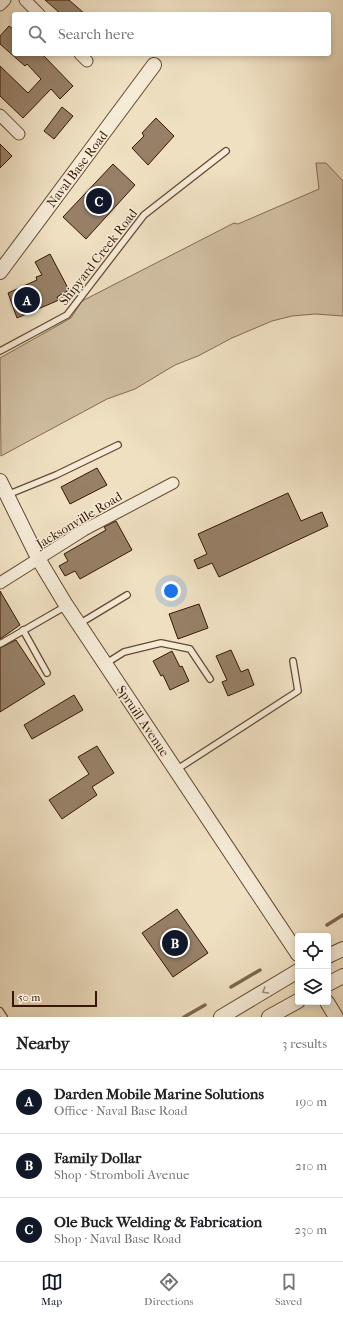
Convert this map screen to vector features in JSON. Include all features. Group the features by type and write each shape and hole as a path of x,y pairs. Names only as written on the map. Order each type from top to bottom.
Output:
{"street":[{"path":"0,5 5,0"},
{"path":"25,0 37,12"},
{"name":"Naval Base Road","path":"0,272 154,65"},
{"path":"0,115 19,134"},
{"name":"Spruill Avenue","path":"0,481 39,560 66,605 295,949"},
{"name":"Jacksonville Road","path":"0,582 39,560 84,530 173,483"},
{"path":"331,955 343,949"},
{"path":"221,1017 295,973"},
{"path":"331,982 343,976"},
{"path":"269,1017 295,1003"},
{"path":"329,1005 336,1017"}],"lane":[{"name":"Shipyard Creek Road","path":"0,351 67,315 144,215 226,151"},
{"path":"7,495 56,475 118,445"},
{"path":"78,624 127,595"},
{"path":"0,644 66,605"},
{"path":"23,630 47,673"},
{"path":"104,664 124,652 161,643 190,649 210,679"},
{"path":"176,770 298,691 294,661"},
{"path":"0,1011 4,1017"}],"shaded area":[{"path":"316,163 326,163 343,181 343,316 315,314 292,316 272,321 232,338 198,356 175,365 135,389 107,399 1,456 0,358 71,318 82,301 234,223 238,224 319,189"}],"building":[{"path":"45,0 69,0 83,12 59,12"},
{"path":"9,26 12,28 12,55 0,44 0,36"},
{"path":"14,56 44,56 73,86 60,99 51,89 23,118 0,96 0,66 28,93 41,79 27,64 25,66"},
{"path":"62,107 73,116 54,139 44,131"},
{"path":"156,118 174,136 148,165 132,148 144,136 142,133"},
{"path":"0,144 12,156 0,168"},
{"path":"113,164 135,185 86,239 63,217"},
{"path":"50,254 69,290 57,297 59,300 17,318 8,293 37,280 36,277 42,275 35,262"},
{"path":"97,468 107,485 70,504 61,487"},
{"path":"288,493 301,521 322,512 328,526 219,577 212,563 198,569 194,560 207,554 198,534"},
{"path":"116,521 132,550 80,579 75,571 65,576 59,566 68,561 64,554 106,530 104,527"},
{"path":"0,591 20,625 0,639"},
{"path":"199,604 208,628 178,639 169,614"},
{"path":"16,640 45,684 0,712 0,648"},
{"path":"231,650 241,672 248,669 254,685 228,696 222,682 227,680 216,656"},
{"path":"172,651 180,667 182,666 189,681 170,690 163,675 161,676 153,661"},
{"path":"74,695 83,710 32,739 24,725"},
{"path":"97,746 114,773 92,787 97,795 62,819 49,800 89,774 78,757"},
{"path":"177,909 208,953 173,977 142,933"}],"waterway":[{"path":"327,925 343,915"},
{"path":"231,987 260,970"},
{"path":"184,1017 205,1005"}],"place":[{"name":"Ole Buck Welding & Fabrication","path":"99,201"},
{"name":"Darden Mobile Marine Solutions","path":"27,300"},
{"name":"Family Dollar","path":"175,943"}]}
